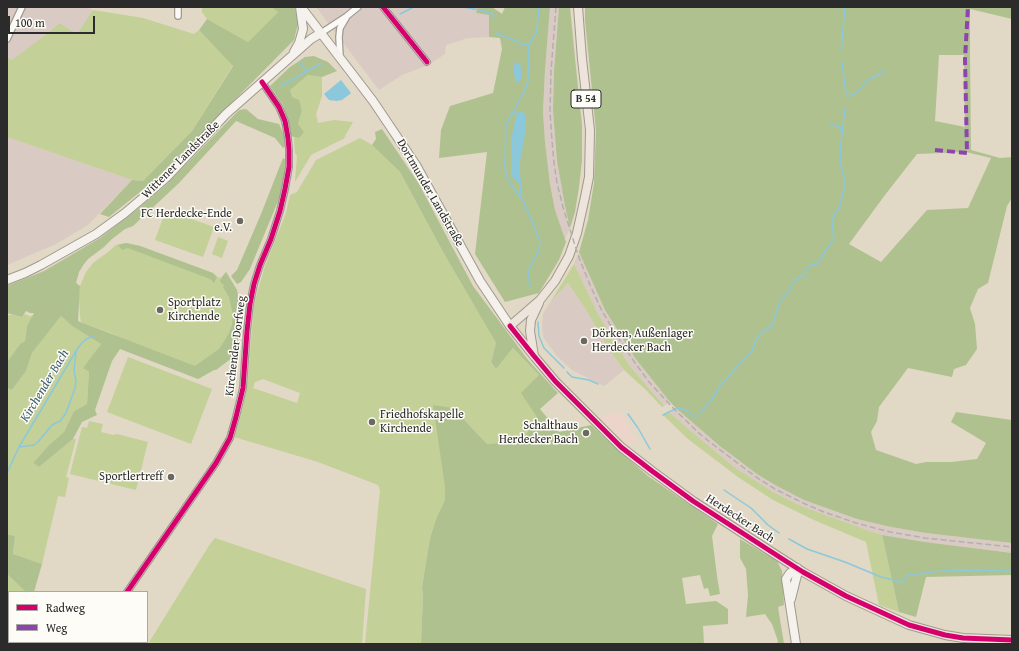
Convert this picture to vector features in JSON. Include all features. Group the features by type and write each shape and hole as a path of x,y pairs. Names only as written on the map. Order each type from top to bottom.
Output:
{"main road":[{"name":"Dortmunder Landstraße","path":"301,7 373,101 416,165 476,275 510,326"},
{"path":"292,56 299,43 303,29 301,7"},
{"name":"B 54","path":"510,326 540,300 555,281 568,256 577,233 585,197 589,177 590,130 578,7"},
{"name":"Wittener Landstraße","path":"7,280 25,273 96,234 152,192 226,114 311,39 321,33"},
{"name":"B 54","path":"534,356 530,327 531,320 540,300"},
{"name":"Herdecker Bach","path":"510,326 567,394 626,451 652,472 693,501 797,568 846,596 909,625 945,635 963,638 1000,642 1012,640"},
{"path":"796,644 790,602 797,575 797,568"}],"street":[{"path":"7,39 22,7"},
{"path":"178,7 178,16"},
{"path":"321,33 358,7"},
{"path":"383,7 427,62"},
{"path":"340,58 340,28 347,16"},
{"name":"Kirchender Dorfweg","path":"128,591 216,463 230,438 236,417 243,388 247,331 254,284 280,211 290,159 285,121 279,107 262,82"}],"shaded area":[{"path":"7,7 85,7 93,10 77,34 58,23 48,33 12,61 7,58"},
{"path":"316,7 478,7 476,13 489,15 489,37 468,38 446,45 445,54 426,66 402,75 379,90"},
{"path":"550,7 559,7 554,71 553,111 557,161 570,228 565,239 555,210 550,184 543,112"},
{"path":"7,137 132,180 88,225 56,244 7,265"},
{"path":"579,252 605,310 635,358 670,402 664,406 629,365 598,314 574,264"},
{"path":"568,283 624,370 604,386 572,370 557,356 543,337 543,314 551,301"},
{"path":"677,409 704,432 708,432 721,447 739,461 777,486 804,500 857,519 891,527 926,533 1012,543 1012,553 882,535 801,506 773,492 734,467 670,413"},
{"path":"621,412 627,419 625,422 632,428 629,431 631,434 633,433 636,441 631,446 599,417"}],"green space":[{"path":"202,7 271,7 278,12 248,42 207,19 202,12"},
{"path":"271,7 294,7 298,24 294,40 156,179 109,217 100,214 132,180 143,181 192,131 233,66 199,30 207,19 248,42 278,12"},
{"path":"478,7 492,7 502,14 505,7 550,7 543,112 545,142 555,210 566,242 559,260 539,293 505,302 475,254 487,152 439,158 441,130 450,106 493,93 502,49 500,38 489,37 489,15 476,13"},
{"path":"559,7 570,7 582,125 582,160 579,187 575,212 570,228 557,161 553,111 554,71"},
{"path":"585,7 1012,7 1012,19 970,9 971,150 1000,158 1012,157 1012,198 1007,206 988,283 978,289 970,308 975,324 977,349 966,365 954,369 952,377 908,368 879,407 877,421 871,432 876,450 916,464 926,462 951,462 977,459 986,443 951,422 956,412 1012,420 1012,543 926,533 891,527 857,519 804,500 757,474 721,447 670,402 635,358 605,310 579,252 588,220 594,183 596,131","holes":["939,55 964,55 965,127 935,121","966,152 991,158 968,208 927,210 881,262 849,244 917,154"]},
{"path":"93,10 143,18 194,34 199,30 233,65 192,131 143,181 132,180 7,137 7,58 12,60 59,23 77,34"},
{"path":"314,56 328,62 337,71 322,77 308,75 290,90 292,97 299,100 302,111 298,124 304,132 299,138 294,137 291,136 283,105 270,86 290,67 305,57"},
{"path":"308,75 322,77 322,96 316,114 318,123 334,120 353,122 344,138 351,135 311,155 295,182 297,156 295,153 294,137 299,138 298,124 302,111 289,90"},
{"path":"246,109 258,119 279,124 285,137 285,146 283,148 275,138 236,121 179,183 133,226 125,229 88,259 79,272 76,283 80,286 78,321 195,366 219,349 228,335 232,325 233,315 229,297 220,281 226,272 237,290 239,303 238,340 233,357 216,370 198,379 120,349 112,361 95,410 97,415 82,422 73,439 39,467 33,463 49,445 64,432 74,411 87,404 89,372 83,368 101,344 72,326 61,316 32,353 26,371 12,390 7,388 7,362 20,344 25,341 27,326 34,313 26,311 22,317 7,313 7,286 44,271 100,238 167,184 239,110"},
{"path":"382,129 419,184 473,286 528,360 558,393 540,409 559,432 591,425 648,476 718,524 712,536 720,594 710,596 708,588 704,589 700,575 682,578 686,604 716,601 728,609 728,624 703,626 704,644 421,644 422,587 430,538 436,519 445,500 445,486 433,405 453,408 487,444 522,441 537,417 521,393 539,375 513,348 496,369 491,362 496,343 443,252 400,172 372,145 376,139 375,132"},
{"path":"360,138 372,145 400,172 443,252 496,343 491,362 496,369 513,348 539,375 537,417 522,441 487,444 453,408 445,486 445,500 436,519 430,538 422,587 421,644 365,644 380,490 378,485 318,462 234,437 240,419 247,387 254,305 259,286 265,266 286,213 290,195 297,192 316,160","holes":["263,379 300,393 297,403 253,388 255,382"]},
{"path":"283,158 286,160 283,189 250,269 241,282 237,284 231,276 237,270"},
{"path":"166,210 214,227 203,257 155,240"},
{"path":"218,237 228,241 222,258 212,254"},
{"name":"Sportplatz Kirchende","path":"126,243 140,246 213,273 217,277 221,278 226,272 237,290 239,303 238,340 233,357 216,370 198,379 113,334 81,322 79,298 80,286 86,272 93,263 116,245"},
{"path":"126,243 140,246 213,273 217,277 214,283 210,279 128,248 122,250 118,245"},
{"path":"574,264 598,314 629,365 664,406 662,407 624,370 568,283 551,301"},
{"path":"24,314 33,316 27,326 25,341 20,344 7,362 7,315 22,317"},
{"path":"61,316 72,326 101,344 84,369 89,372 87,404 74,411 64,432 49,445 33,463 39,467 73,439 76,439 66,477 69,478 65,497 58,496 42,564 13,554 15,536 7,535 7,388 12,390 26,371 32,353"},
{"path":"128,357 212,389 191,444 107,412"},
{"path":"670,413 734,467 773,492 801,506 882,535 899,612 879,605 866,542 814,520 773,500 738,477 688,439 663,415"},
{"path":"89,421 103,424 101,432 113,435 117,434 148,442 136,490 70,474 82,427 87,428"},
{"path":"7,534 15,536 13,554 42,564 34,591 25,591 7,574"},
{"path":"882,535 1012,553 1012,575 926,577 916,617 899,612"},
{"path":"215,538 366,589 362,644 148,644"},
{"path":"740,539 777,561 782,571 784,605 778,607 784,644 777,644 778,641 772,624 765,614 746,617 748,595 746,569 740,558"},
{"path":"7,574 25,591 8,591 7,618"}],"water":[{"path":"516,61 521,67 521,79 518,83 515,79 514,71"},
{"path":"341,80 351,93 342,100 329,100 324,94"},
{"path":"519,112 525,114 526,121 519,167 521,183 516,181 511,175 511,140 516,116"}],"waterway":[{"name":"Kirchender Bach","path":"400,14 414,7"},
{"name":"Kirchender Bach","path":"463,7 492,14 494,18"},
{"name":"Herdecker Bach","path":"531,286 528,280 528,274 539,250 540,241 524,202 508,180 505,170 506,125 526,88 528,80 529,45 536,33 539,7"},
{"path":"841,51 845,7"},
{"name":"Kirchender Bach","path":"498,32 497,34 521,44 529,45"},
{"path":"300,62 306,72"},
{"path":"842,62 846,95 849,96 856,93 868,80 885,71"},
{"name":"Kirchender Bach","path":"281,86 322,63"},
{"path":"699,414 712,399 721,384 752,351 755,342 762,332 772,326 780,301 788,292 795,280 805,274 808,267 817,264 833,240 833,217 839,208 844,188 844,176 840,164 840,158 845,107"},
{"name":"Herdecker Bach","path":"513,112 518,114"},
{"path":"830,124 840,127 841,130"},
{"path":"520,183 520,195"},
{"name":"Herdecker Bach","path":"538,322 539,336 544,348 564,368"},
{"name":"Kirchender Bach","path":"7,473 19,447 76,351 86,339 94,336"},
{"path":"19,447 34,445 37,443 52,425 60,421 66,413 75,388 76,381 74,370 76,352"},
{"name":"Herdecker Bach","path":"567,372 572,377 589,380 598,384"},
{"path":"663,415 677,408 681,408 696,418"},
{"name":"Herdecker Bach","path":"628,414 650,449"},
{"name":"Herdecker Bach","path":"724,490 751,508 768,525 779,533"},
{"name":"Herdecker Bach","path":"789,539 807,549 845,562 881,577 902,582 906,576 910,574 957,570 1012,571"}],"railway":[{"path":"556,7 551,71 550,112 557,183 578,255 602,311 617,336 649,382 701,435 756,477 775,489 803,503 856,523 890,532 925,538 1012,547"}],"marked path":[{"path":"935,150 967,153 965,59 968,7"}],"cycle path":[{"path":"383,7 427,62"},
{"path":"128,591 216,463 230,438 236,417 243,388 247,331 254,284 280,211 289,167 288,138 285,121 279,107 262,82"},
{"path":"510,326 555,381 621,447 693,501 803,572 846,596 909,625 945,635 963,638 1012,640"}],"place":[{"name":"FC Herdecke-Ende e.V.","path":"240,221"},
{"name":"Sportplatz Kirchende","path":"160,310"},
{"name":"Dörken, Außenlager Herdecker Bach","path":"584,341"},
{"name":"Friedhofskapelle Kirchende","path":"372,422"},
{"name":"Schalthaus Herdecker Bach","path":"586,433"},
{"name":"Sportlertreff","path":"171,477"}]}
